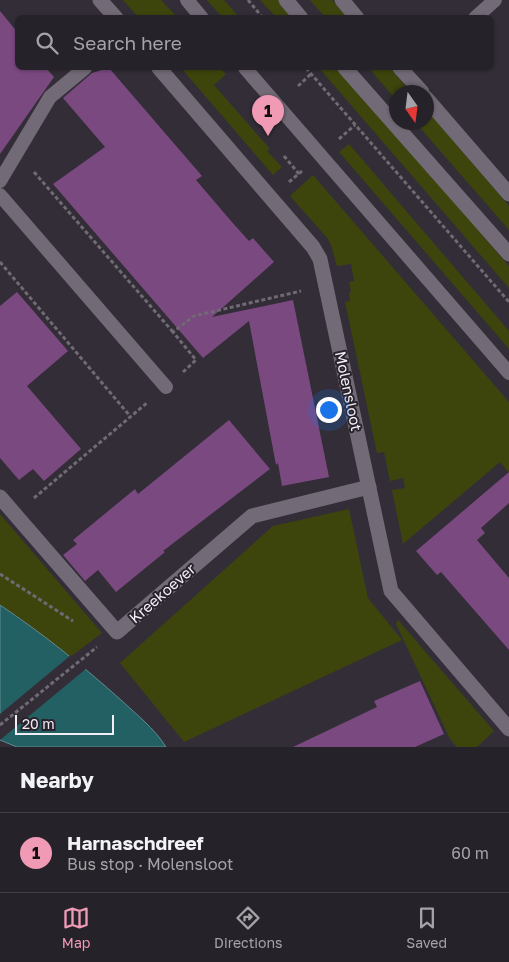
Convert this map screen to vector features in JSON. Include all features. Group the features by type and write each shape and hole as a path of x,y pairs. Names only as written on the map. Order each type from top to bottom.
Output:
{"street":[{"path":"100,0 113,15"},
{"path":"286,0 298,15"},
{"path":"342,0 354,15"},
{"name":"Molensloot","path":"161,70 313,246 320,259 391,592 509,729"},
{"path":"347,70 509,254"},
{"path":"402,70 416,85"},
{"path":"434,107 509,194"},
{"name":"Kreekoever","path":"0,497 117,632 252,516 369,487"}],"lane":[{"path":"187,0 200,15"},
{"path":"478,15 495,0"},
{"path":"0,181 50,97 83,70"},
{"path":"247,70 509,374"},
{"path":"0,195 166,387"}],"path":[{"path":"248,0 260,15"},
{"path":"308,70 507,297 509,302"},
{"path":"298,86 311,74"},
{"path":"17,152 173,332"},
{"path":"284,156 299,174"},
{"path":"0,262 130,416"},
{"path":"0,574 81,626"},
{"path":"0,725 87,655"}],"green space":[{"path":"123,0 161,0 175,15 136,15"},
{"path":"207,0 224,0 237,15 220,15"},
{"path":"260,0 279,0 292,15 274,15"},
{"path":"310,0 332,0 345,15 323,15"},
{"path":"183,70 222,70 226,74 214,85 270,149 267,151 282,167 273,175"},
{"path":"321,70 340,70 389,127 389,130 392,130 509,266 509,288"},
{"path":"371,70 392,70 405,85 389,85 389,92"},
{"path":"434,118 509,206 509,230 422,130 434,130"},
{"path":"349,144 509,331 509,349 339,152"},
{"path":"313,175 509,402 509,473 500,462 403,544 392,490 405,488 403,478 390,481 384,452 377,453 345,302 350,301 349,282 354,281 351,264 337,266 328,239 290,196"},
{"path":"349,509 368,598 402,640 184,742 120,663 273,526"},
{"path":"0,514 102,633 69,658 20,618 0,605"},
{"path":"398,620 494,731 477,747 457,747 450,739 396,624"}],"water":[{"path":"0,605 47,638 92,675 145,722 166,747 17,747 0,740"}],"pier":[{"path":"71,655 87,668 0,740 0,714"}],"building":[{"path":"0,11 15,29 15,70 48,70 54,77 0,154"},
{"path":"111,70 202,176 196,180 249,241 253,238 274,262 212,317 293,300 329,477 282,486 278,463 276,465 249,321 203,358 53,184 105,147 63,98 92,73"},
{"path":"17,292 68,351 27,386 81,449 44,481 33,469 19,480 0,458 0,306"},
{"path":"229,420 270,469 163,551 165,552 116,592 98,570 85,581 63,555 77,544 73,540 135,489 138,494"},
{"path":"509,472 509,503 481,528 485,533 477,540 509,578 509,650 441,572 437,575 416,551"},
{"path":"420,681 444,734 415,747 293,747 377,707 374,701"}],"place":[{"name":"Harnaschdreef","path":"268,136"}]}
